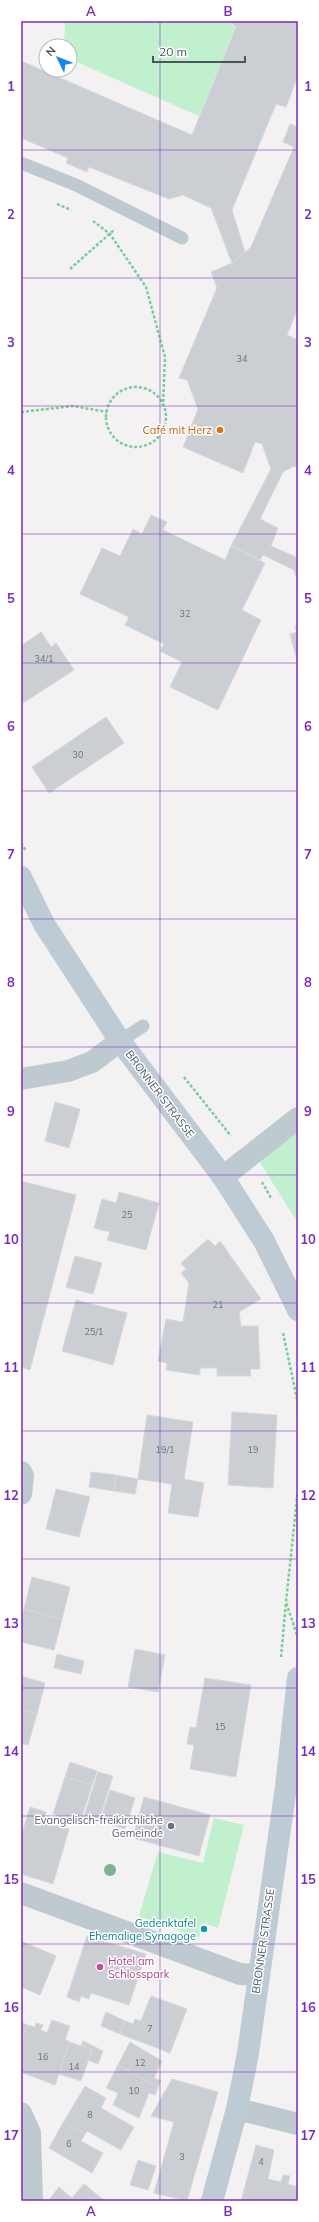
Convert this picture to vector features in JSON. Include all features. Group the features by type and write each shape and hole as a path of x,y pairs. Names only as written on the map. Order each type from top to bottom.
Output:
{"street":[{"name":"BRONNER STRASSE","path":"21,877 44,924 120,1041 222,1177 264,1241 298,1310"},
{"path":"21,1079 68,1071 92,1062 120,1041"},
{"path":"222,1177 298,1118"},
{"path":"21,1472 23,1476 21,1494"},
{"name":"BRONNER STRASSE","path":"212,2201 237,2109 248,2053 286,1787 298,1678"},
{"path":"21,1893 240,1974 258,1976"},
{"path":"237,2109 298,2124"},
{"path":"21,2113 30,2133 32,2201"}],"lane":[{"path":"21,163 76,185 182,238"},
{"path":"120,1041 143,1026"}],"path":[{"path":"55,203 76,212"},
{"path":"70,269 110,234 131,213"},
{"path":"90,218 110,234 146,287 165,357 163,405 166,423 162,432 149,444 140,447 122,443 114,438 109,430 107,412 111,402 118,394 128,389 138,388 153,393 163,405"},
{"path":"21,412 73,406 107,412"},
{"path":"282,1332 296,1399 298,1421"},
{"path":"298,1489 286,1602 298,1638"}],"green space":[{"path":"65,21 228,21 235,28 199,116 78,63 78,38 64,38"},
{"path":"298,1130 298,1223 259,1161"},
{"path":"214,1818 244,1825 218,1928 203,1923 199,1938 139,1916 158,1852 203,1863"}],"building":[{"path":"229,21 298,21 298,76 286,107 276,104 232,210 245,252 232,263 211,208 183,195 169,199 89,167 87,172 66,163 68,158 21,138 21,61 38,68 38,78 60,78 192,135 236,27"},
{"path":"290,124 298,127 298,308 287,335 298,340 298,468 294,466 283,472 260,519 278,528 271,546 298,558 298,583 294,570 263,555 260,560 231,546 271,469 262,444 255,442 243,473 183,447 198,409 187,380 179,378 217,288 211,272 232,263 251,247 294,147 283,142"},
{"path":"151,515 167,522 163,530 225,560 231,546 265,563 242,610 261,620 218,710 170,687 182,662 160,651 164,644 125,625 129,617 80,594 102,548 120,556 133,529 142,534"},
{"path":"298,625 298,664 290,634 297,632 295,626"},
{"path":"41,632 51,647 56,643 74,670 23,703 21,699 21,646"},
{"path":"106,717 124,743 49,793 32,767"},
{"path":"55,1102 80,1109 69,1148 45,1141"},
{"path":"21,1181 76,1195 30,1370 21,1367"},
{"path":"119,1192 159,1203 146,1250 107,1240 110,1232 94,1228 102,1199 116,1203"},
{"path":"208,1239 215,1246 220,1241 261,1299 239,1312 241,1326 258,1326 260,1369 250,1369 251,1376 217,1376 217,1368 200,1368 200,1375 166,1370 167,1363 158,1361 166,1319 183,1322 189,1283 181,1273 186,1269 181,1263"},
{"path":"75,1256 102,1263 93,1294 66,1287"},
{"path":"76,1300 127,1313 113,1365 62,1351"},
{"path":"232,1412 277,1415 273,1488 228,1485"},
{"path":"147,1415 193,1422 184,1479 204,1483 198,1517 168,1513 172,1484 138,1479"},
{"path":"91,1472 116,1475 114,1491 89,1487"},
{"path":"116,1475 138,1479 135,1494 114,1491"},
{"path":"56,1489 90,1497 79,1537 46,1529"},
{"path":"32,1577 70,1587 62,1619 24,1609"},
{"path":"24,1609 62,1619 54,1650 21,1642 21,1621"},
{"path":"135,1649 165,1655 158,1692 128,1687"},
{"path":"57,1654 84,1661 81,1674 54,1668"},
{"path":"21,1676 45,1683 37,1714 21,1710"},
{"path":"205,1678 251,1685 236,1777 190,1769 194,1745 187,1744 190,1727 196,1728"},
{"path":"21,1710 37,1714 28,1745 21,1743"},
{"path":"70,1762 97,1771 92,1785 65,1777"},
{"path":"98,1772 113,1776 99,1820 84,1816"},
{"path":"65,1777 92,1785 80,1823 53,1814"},
{"path":"110,1790 135,1798 125,1829 100,1821"},
{"name":"Evangelisch-freikirchliche Gemeinde","path":"144,1797 210,1815 199,1856 133,1838"},
{"path":"30,1807 46,1812 43,1821 69,1829 53,1884 21,1874 21,1837"},
{"path":"87,1936 146,1954 129,2005 91,1993 89,1999 81,1996 79,2002 67,1997"},
{"path":"21,1941 56,1956 40,1995 21,1987"},
{"path":"151,1996 187,2009 170,2053 120,2034 125,2021 133,2024 135,2019 141,2021"},
{"path":"106,2012 125,2021 120,2034 101,2026"},
{"path":"52,2020 70,2026 65,2040 70,2042 55,2085 21,2072 21,2042 27,2025 35,2027 36,2023 43,2025 41,2030 47,2033"},
{"path":"21,2022 27,2025 21,2042"},
{"path":"83,2041 103,2051 98,2064 88,2060 92,2050 81,2046"},
{"path":"70,2042 92,2050 81,2081 59,2074"},
{"path":"130,2042 162,2061 154,2078 161,2081 158,2087 118,2065"},
{"path":"118,2065 158,2087 155,2095 149,2093 139,2118 113,2105 118,2093 106,2088"},
{"path":"172,2079 218,2092 187,2201 154,2193 174,2122 151,2116"},
{"path":"85,2086 106,2098 101,2108 134,2127 121,2150 87,2131 85,2134 64,2121"},
{"path":"64,2121 85,2134 81,2141 103,2153 92,2173 49,2148"},
{"path":"256,2145 274,2150 268,2179 281,2182 283,2175 290,2176 288,2184 298,2187 298,2201 241,2201"},
{"path":"138,2160 156,2166 148,2190 130,2185"},
{"path":"84,2184 105,2201 48,2201 59,2187 72,2198"}],"place":[{"name":"Café mit Herz","path":"220,430"},
{"name":"Evangelisch-freikirchliche Gemeinde","path":"171,1826"},
{"name":"Gedenktafel Ehemalige Synagoge","path":"204,1929"},
{"name":"Hotel am Schlosspark","path":"100,1967"}]}
